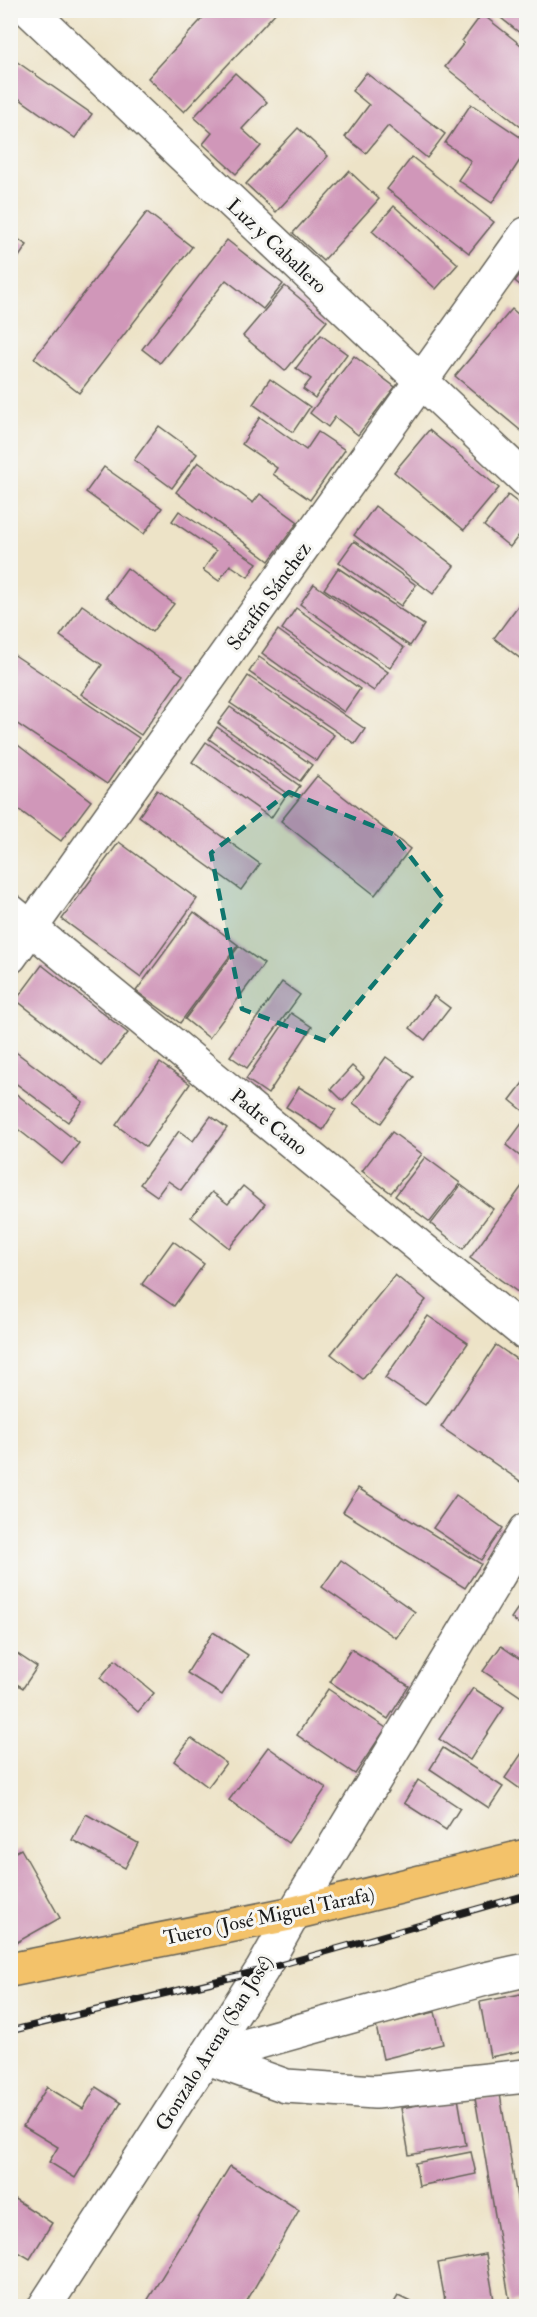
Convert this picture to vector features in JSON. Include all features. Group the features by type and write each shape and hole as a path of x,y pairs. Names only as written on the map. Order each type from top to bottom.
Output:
{"main road":[{"name":"Tuero (José Miguel Tarafa)","path":"11,1969 294,1913 526,1856"}],"street":[{"name":"Luz y Caballero","path":"29,10 526,480"},
{"name":"Serafín Sánchez","path":"10,957 21,920 421,382 526,234"},
{"name":"Padre Cano","path":"21,920 526,1334"},
{"name":"Gonzalo Arena (San José)","path":"45,2307 262,1970 294,1913 526,1530"},
{"path":"205,2057 485,1979 526,1970"},
{"path":"205,2057 286,2086 375,2092 526,2076"}],"highlighted area":[{"path":"289,792 393,834 444,900 326,1041 242,1009 211,853"}],"building":[{"path":"210,10 278,10 184,112 148,78"},
{"path":"491,10 526,10 526,38"},
{"path":"482,14 526,49 526,131 445,67 464,43 462,41"},
{"path":"10,57 92,114 75,138 10,92"},
{"path":"235,73 267,102 242,129 261,146 236,174 203,144 212,133 194,117"},
{"path":"366,73 445,134 427,158 388,126 366,153 345,137 369,105 352,91"},
{"path":"471,104 526,141 526,151 492,203 458,180 471,161 445,143"},
{"path":"298,128 328,156 276,212 246,184"},
{"path":"412,157 494,222 469,253 387,189"},
{"path":"349,171 379,199 323,261 293,233"},
{"path":"394,206 458,264 436,289 372,231"},
{"path":"147,212 192,247 79,393 34,358"},
{"path":"10,234 27,245 10,270"},
{"path":"227,240 283,284 263,309 226,280 160,363 142,349"},
{"path":"526,266 526,290 515,281"},
{"path":"285,286 327,321 285,371 243,336"},
{"path":"512,309 526,321 526,435 455,376"},
{"path":"321,335 347,354 315,398 303,389 311,379 296,368"},
{"path":"354,356 395,387 358,435 335,417 328,427 310,413"},
{"path":"270,379 310,407 293,432 253,404"},
{"path":"260,417 306,450 318,432 345,450 310,500 273,474 277,468 242,444"},
{"path":"159,426 197,454 172,488 134,460"},
{"path":"429,430 499,488 464,530 394,472"},
{"path":"198,462 253,503 260,494 298,522 269,561 176,492"},
{"path":"104,467 162,508 144,534 86,492"},
{"path":"508,495 526,509 526,526 510,547 484,526"},
{"path":"375,506 454,566 433,594 354,535"},
{"path":"179,511 257,563 248,577 230,565 219,581 203,570 216,551 172,521"},
{"path":"354,541 416,585 401,606 339,562"},
{"path":"127,568 174,604 152,632 106,597"},
{"path":"338,568 424,625 410,646 324,589"},
{"path":"314,584 404,648 390,668 300,604"},
{"path":"526,595 526,663 494,638"},
{"path":"82,605 183,675 141,735 81,694 102,665 60,636"},
{"path":"296,608 388,672 374,691 282,629"},
{"path":"278,630 360,689 344,712 262,653"},
{"path":"10,652 139,738 107,784 10,719"},
{"path":"259,657 365,729 355,744 249,672"},
{"path":"248,676 334,735 317,761 230,703"},
{"path":"230,707 312,765 300,781 218,723"},
{"path":"217,727 300,786 292,797 209,739"},
{"path":"10,739 91,801 61,841 10,803"},
{"path":"206,742 285,797 271,818 192,762"},
{"path":"317,776 410,849 375,895 281,821"},
{"path":"157,790 260,864 241,890 139,816"},
{"path":"119,842 197,899 141,977 62,919"},
{"path":"194,912 238,945 180,1023 136,991"},
{"path":"239,946 264,964 209,1038 185,1019"},
{"path":"42,965 128,1033 101,1066 16,1000"},
{"path":"282,982 300,995 247,1068 230,1056"},
{"path":"434,996 450,1008 425,1040 410,1028"},
{"path":"291,1013 312,1027 268,1094 246,1079"},
{"path":"13,1050 83,1102 68,1122 10,1079 10,1054"},
{"path":"386,1057 414,1077 381,1123 353,1103"},
{"path":"160,1063 190,1084 146,1147 116,1125"},
{"path":"352,1066 364,1077 343,1101 331,1089"},
{"path":"526,1079 526,1113 510,1100"},
{"path":"299,1087 336,1109 323,1130 286,1107"},
{"path":"10,1089 79,1143 62,1164 10,1123"},
{"path":"211,1116 227,1128 181,1190 168,1181 157,1196 140,1184 179,1131 193,1141"},
{"path":"526,1118 526,1161 506,1145"},
{"path":"392,1132 422,1154 391,1193 362,1171"},
{"path":"425,1157 460,1183 430,1222 395,1196"},
{"path":"526,1183 526,1298 470,1258"},
{"path":"461,1185 493,1209 463,1249 431,1224"},
{"path":"243,1186 265,1204 229,1248 191,1217 212,1192 228,1204"},
{"path":"173,1241 204,1264 174,1306 142,1284"},
{"path":"395,1275 426,1300 363,1379 331,1354"},
{"path":"428,1316 468,1343 425,1405 385,1378"},
{"path":"496,1345 526,1366 526,1485 441,1427"},
{"path":"358,1488 481,1564 465,1588 343,1512"},
{"path":"456,1495 503,1528 481,1560 433,1528"},
{"path":"341,1560 415,1612 396,1638 322,1587"},
{"path":"524,1599 526,1600 526,1629 511,1618"},
{"path":"213,1632 248,1655 222,1695 187,1673"},
{"path":"501,1646 526,1663 526,1700 483,1671"},
{"path":"10,1649 37,1667 23,1688 10,1680"},
{"path":"351,1649 409,1686 388,1719 330,1682"},
{"path":"115,1660 154,1693 138,1712 100,1678"},
{"path":"473,1688 504,1708 470,1760 439,1739"},
{"path":"328,1689 386,1728 355,1774 297,1735"},
{"path":"191,1738 226,1763 208,1787 174,1761"},
{"path":"268,1747 326,1788 288,1843 229,1800"},
{"path":"443,1748 503,1787 489,1808 430,1769"},
{"path":"522,1753 526,1756 526,1793 505,1778"},
{"path":"418,1780 460,1808 446,1830 404,1803"},
{"path":"86,1814 138,1843 125,1868 72,1840"},
{"path":"21,1849 60,1918 12,1945 10,1855"},
{"path":"526,1993 526,2050 490,2057 480,2002"},
{"path":"435,2012 443,2044 383,2059 376,2026"},
{"path":"47,2087 83,2109 96,2087 121,2103 75,2178 49,2162 58,2147 23,2126"},
{"path":"500,2094 526,2253 526,2300 510,2303 475,2098"},
{"path":"458,2098 466,2145 409,2155 401,2108"},
{"path":"471,2152 476,2174 419,2186 415,2163"},
{"path":"230,2166 299,2210 244,2306 144,2306"},
{"path":"10,2196 52,2223 30,2259 10,2247"},
{"path":"486,2254 495,2306 446,2306 438,2263"},
{"path":"398,2296 419,2306 392,2306"}],"railway":[{"path":"10,2031 262,1970 526,1895"}]}
